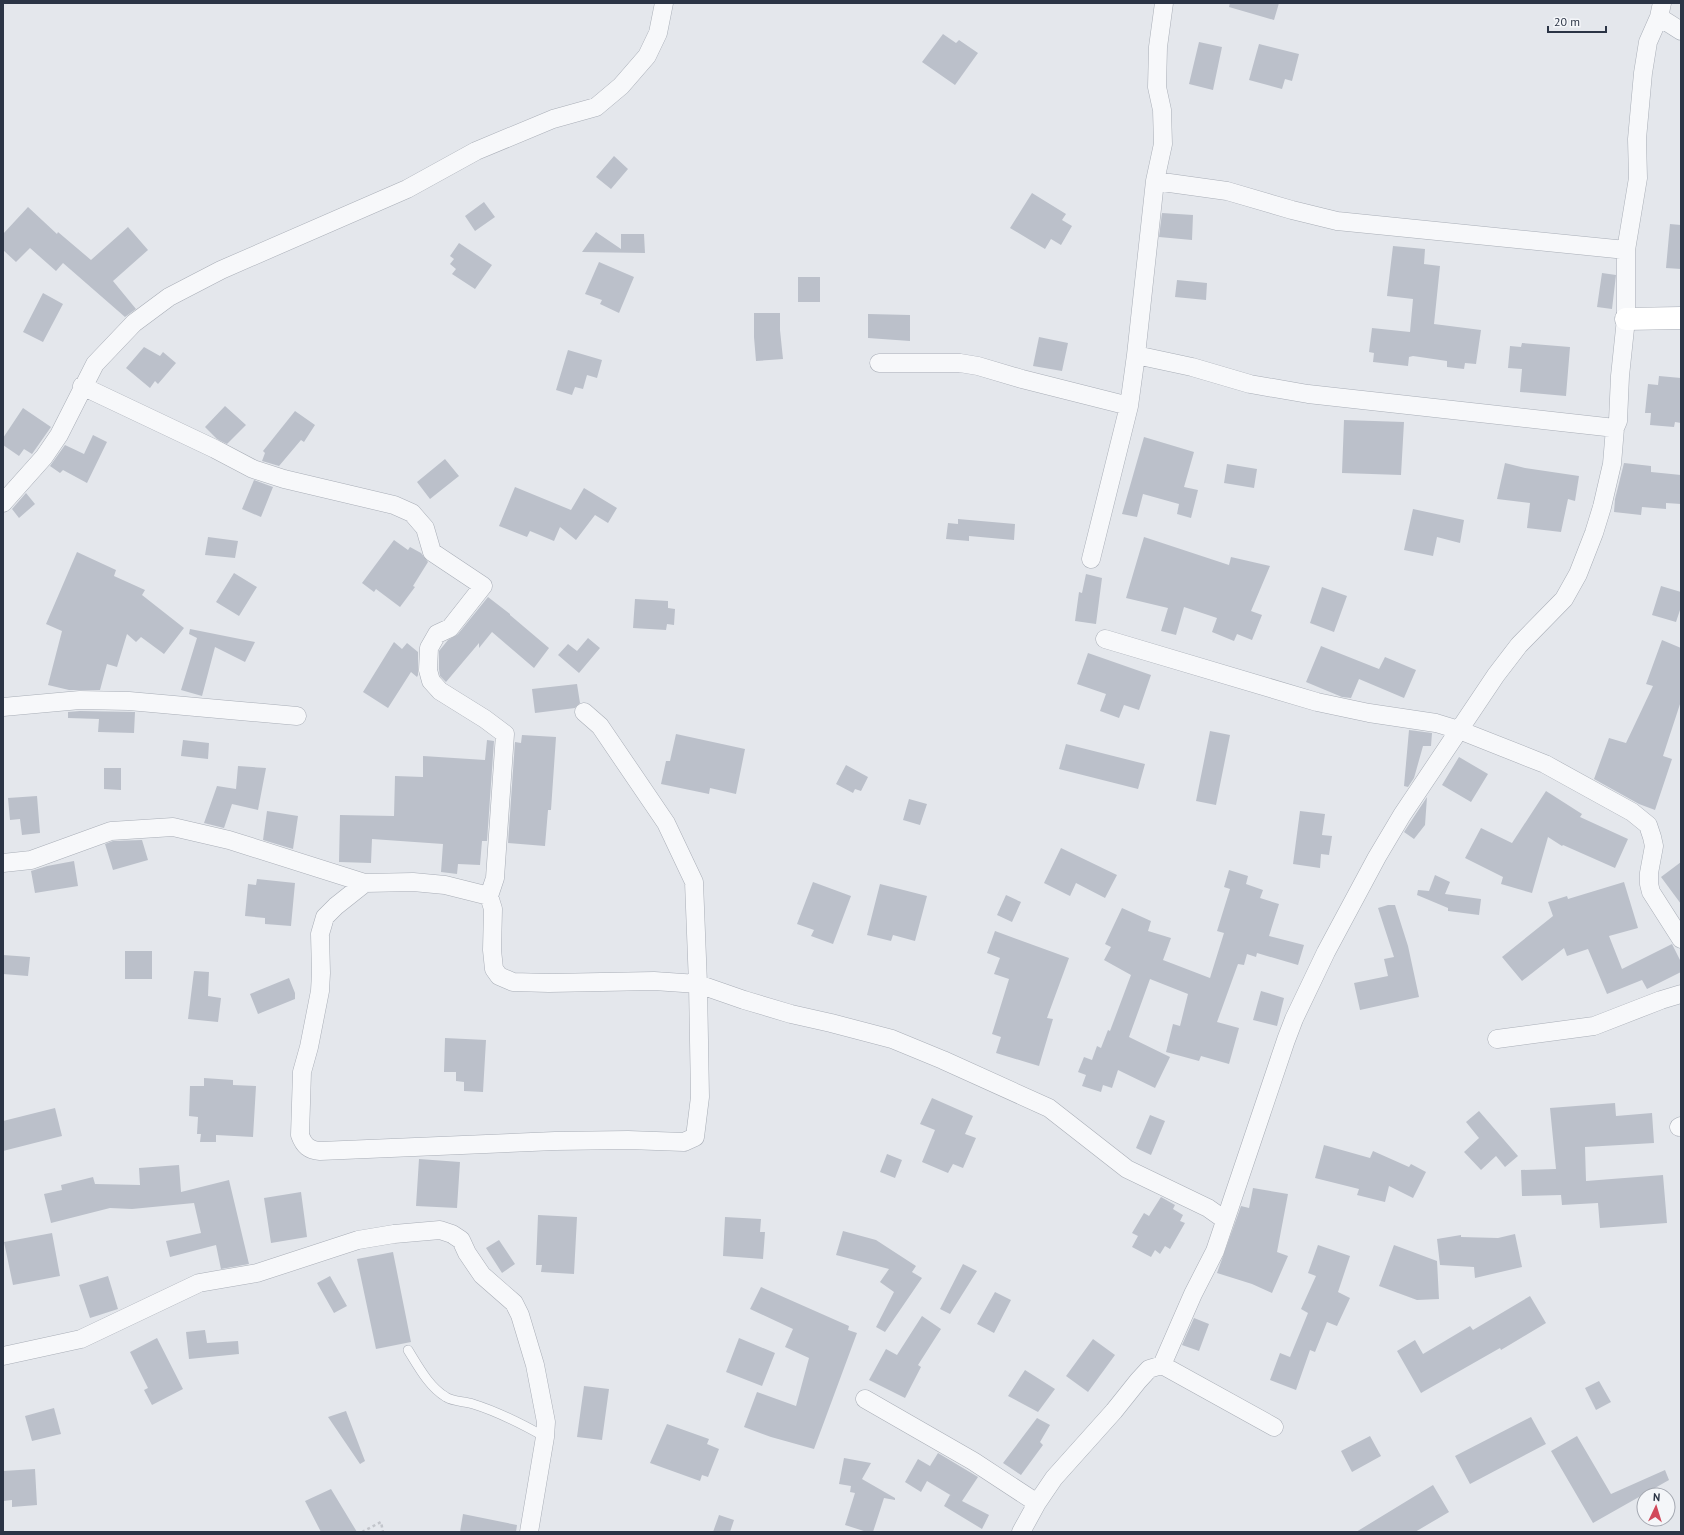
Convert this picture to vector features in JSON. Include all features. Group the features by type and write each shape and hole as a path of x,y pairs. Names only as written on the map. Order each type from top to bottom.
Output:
{"street":[{"path":"3,503 44,457 59,435 82,386 95,364 134,322 169,297 221,270 407,189 476,151 553,119 596,107 621,86 647,56 658,33 664,3"},
{"path":"1091,559 1129,406 1136,355 1155,181 1163,144 1162,110 1157,87 1158,47 1164,3"},
{"path":"1162,1365 1184,1312 1215,1250 1286,1040 1294,1019 1326,952 1377,857 1402,815 1496,675 1519,645 1564,598 1578,574 1594,533 1612,464 1615,428 1618,421 1620,376 1626,319 1626,250 1638,178 1637,139 1643,73 1648,42 1661,10 1681,31"},
{"path":"1155,181 1227,191 1292,210 1337,221 1626,250"},
{"path":"1626,319 1681,318"},
{"path":"1136,355 1192,366 1250,384 1308,394 1615,428"},
{"path":"879,363 960,363 978,366 1022,379 1129,406"},
{"path":"82,386 215,449 253,469 284,479 394,505 412,513 425,528 432,552 483,586 450,628 437,634 429,648 428,670 431,681 440,691 479,715 505,734 495,878 489,896 493,909 494,930 492,950 494,969 499,976 513,982 549,983 647,980 698,984 785,1012 892,1039 943,1060 1049,1108 1127,1169 1208,1208 1225,1220"},
{"path":"1105,639 1317,702 1369,713 1436,723 1459,730 1545,764 1620,805 1648,825 1654,846 1648,884 1651,892 1681,938"},
{"path":"3,707 80,700 129,701 297,716"},
{"path":"365,883 336,906 325,917 320,934 320,991 310,1047 302,1072 300,1099 300,1135 303,1143 308,1148 314,1150 555,1141 628,1140 684,1142 696,1137 700,1097 694,882 666,823 600,726 584,712"},
{"path":"3,863 31,860 111,831 173,827 229,840 365,883 413,882 445,885 489,896"},
{"path":"1497,1039 1594,1026 1661,1000 1681,994"},
{"path":"3,1356 81,1339 199,1283 257,1273 358,1240 394,1234 440,1230 452,1234 461,1240 467,1253 482,1275 510,1299 520,1315 535,1365 546,1422 530,1532"},
{"path":"1021,1532 1037,1503 1054,1478 1114,1411 1138,1380 1149,1369 1162,1365 1274,1427"},
{"path":"865,1399 973,1462 1037,1503"}],"lane":[{"path":"408,1350 421,1372 438,1391 447,1398 472,1404 516,1420 545,1437"}],"path":[{"path":"362,1532 381,1522 383,1532"}],"building":[{"path":"1230,3 1279,3 1274,20 1229,7"},
{"path":"943,34 956,43 959,40 978,53 955,85 922,62"},
{"path":"1199,42 1222,47 1213,90 1189,84"},
{"path":"1259,44 1299,54 1292,81 1285,79 1282,89 1249,80"},
{"path":"614,156 628,169 611,189 596,177"},
{"path":"1032,193 1066,214 1062,220 1072,226 1061,245 1051,239 1045,249 1010,228"},
{"path":"484,202 495,217 475,231 465,216"},
{"path":"28,207 57,234 58,232 91,260 128,227 148,250 113,281 136,309 125,317 63,263 56,271 30,248 16,262 3,250 3,234"},
{"path":"1162,213 1193,215 1192,240 1159,237"},
{"path":"1670,224 1681,225 1681,269 1666,268"},
{"path":"596,232 621,249 621,234 644,234 645,253 582,252"},
{"path":"459,243 492,265 475,289 452,274 456,269 450,264 454,259 450,256"},
{"path":"1393,246 1425,249 1424,264 1440,266 1434,324 1481,330 1476,364 1465,363 1464,369 1447,367 1447,361 1413,356 1409,357 1408,366 1373,362 1374,353 1369,352 1372,328 1410,332 1413,299 1387,296"},
{"path":"599,262 634,277 619,313 600,304 602,300 585,294"},
{"path":"1602,273 1616,275 1612,309 1597,307"},
{"path":"798,277 820,277 820,302 798,302"},
{"path":"1177,280 1207,283 1206,300 1175,297"},
{"path":"43,293 63,304 43,342 23,332"},
{"path":"754,313 780,313 783,359 756,361"},
{"path":"868,314 910,315 910,341 868,338"},
{"path":"1039,337 1068,343 1062,371 1033,366"},
{"path":"1522,343 1570,347 1566,396 1520,392 1522,369 1508,368 1510,346 1521,347"},
{"path":"144,347 160,356 163,352 176,363 158,384 155,381 150,388 126,368"},
{"path":"568,350 602,360 597,378 587,375 583,389 575,387 572,395 556,390"},
{"path":"1659,376 1681,378 1681,423 1675,422 1674,427 1650,425 1651,413 1645,413 1648,384 1658,385"},
{"path":"225,406 246,425 227,444 217,439 205,427"},
{"path":"23,408 51,427 32,454 24,449 19,456 3,445 3,438"},
{"path":"295,411 315,425 304,442 301,440 279,466 262,461 265,453 263,451"},
{"path":"1344,420 1404,422 1401,475 1342,473"},
{"path":"93,435 107,442 87,483 63,470 60,473 50,466 65,445 84,454"},
{"path":"1144,437 1194,452 1184,487 1198,490 1191,518 1177,514 1179,504 1143,494 1137,517 1122,514"},
{"path":"445,459 459,476 430,499 417,482"},
{"path":"1505,463 1525,468 1579,476 1575,501 1568,499 1561,532 1527,528 1530,503 1497,499"},
{"path":"1624,463 1651,466 1651,472 1681,475 1681,504 1666,503 1666,509 1642,507 1641,515 1614,512 1615,499"},
{"path":"1227,464 1257,469 1254,488 1224,483"},
{"path":"254,480 273,487 261,517 242,509"},
{"path":"515,487 571,510 584,488 617,508 608,523 595,515 576,540 560,527 554,541 530,531 527,537 499,526"},
{"path":"26,493 35,504 19,518 12,509"},
{"path":"1413,509 1464,520 1460,543 1437,537 1433,556 1404,550"},
{"path":"958,519 1015,524 1014,540 969,536 969,541 946,539 948,523 958,524"},
{"path":"208,537 238,541 235,558 205,555"},
{"path":"1144,537 1229,565 1231,557 1270,566 1251,611 1262,615 1252,640 1237,634 1234,641 1212,632 1217,618 1184,607 1176,635 1161,631 1168,608 1126,598"},
{"path":"394,540 408,550 410,547 421,553 428,562 413,586 415,587 400,607 376,589 374,592 362,583"},
{"path":"77,552 116,570 114,576 145,590 142,595 184,628 164,654 141,637 136,642 127,634 117,667 107,664 100,690 69,690 48,685 62,631 46,624"},
{"path":"234,573 257,587 239,616 216,602"},
{"path":"1086,574 1102,578 1096,624 1075,621 1079,592 1082,593"},
{"path":"1661,586 1681,592 1681,607 1676,622 1652,615"},
{"path":"1322,587 1347,596 1334,632 1310,623"},
{"path":"488,597 549,648 534,668 492,632 479,648 479,643 446,682 440,676 439,651 448,640 458,634"},
{"path":"635,599 668,601 668,608 675,609 674,625 667,624 666,630 633,628"},
{"path":"190,629 255,642 245,662 215,647 202,696 181,690 197,638 189,634"},
{"path":"588,638 600,648 579,673 558,655 568,644 577,651"},
{"path":"1662,640 1681,648 1681,701 1663,756 1672,759 1655,810 1639,804 1594,779 1609,738 1626,743 1653,686 1646,684"},
{"path":"394,642 402,649 407,643 418,652 418,675 417,677 411,672 388,708 363,692"},
{"path":"1321,646 1379,669 1385,657 1416,670 1404,698 1359,679 1351,698 1342,697 1306,682"},
{"path":"1088,653 1151,675 1139,710 1124,705 1119,718 1100,711 1106,694 1077,684"},
{"path":"577,684 580,703 575,708 535,713 532,689"},
{"path":"68,712 135,712 134,733 98,732 99,719 68,718"},
{"path":"1409,730 1432,733 1431,746 1423,746 1414,778 1408,787 1404,786"},
{"path":"1210,731 1230,735 1216,805 1196,801"},
{"path":"676,734 745,749 736,794 710,788 709,794 661,784 666,761 670,761"},
{"path":"522,735 556,737 551,810 548,810 545,846 508,843 515,742 521,743"},
{"path":"183,740 209,743 208,759 181,756"},
{"path":"487,740 494,741 487,841 482,841 480,865 458,864 457,874 441,872 443,844 372,839 371,863 339,862 340,815 394,816 395,776 423,777 423,756 485,760"},
{"path":"1066,744 1145,764 1138,789 1059,769"},
{"path":"1459,757 1488,774 1471,802 1442,785"},
{"path":"846,765 868,777 861,791 855,789 853,793 836,784"},
{"path":"238,766 266,768 258,810 232,804 224,828 204,823 217,786 236,789"},
{"path":"104,768 121,768 121,790 104,789"},
{"path":"1546,791 1582,814 1580,817 1628,839 1615,868 1563,845 1562,846 1548,837 1532,893 1501,884 1503,877 1465,858 1481,828 1512,843"},
{"path":"37,796 40,833 22,835 20,819 10,820 8,798"},
{"path":"1427,797 1425,825 1414,839 1404,832"},
{"path":"909,799 927,804 920,825 903,820"},
{"path":"267,811 298,816 293,849 263,840"},
{"path":"1300,811 1325,814 1322,835 1332,836 1329,855 1321,854 1320,868 1293,864"},
{"path":"142,840 148,860 113,870 105,844 113,841"},
{"path":"1061,848 1117,875 1105,898 1076,883 1070,896 1044,883"},
{"path":"74,861 78,886 35,893 31,871 47,866"},
{"path":"1681,862 1681,904 1661,877"},
{"path":"1229,870 1248,876 1246,884 1263,890 1260,898 1279,904 1269,936 1304,945 1298,965 1257,953 1256,957 1247,954 1244,965 1238,964 1217,1022 1239,1028 1229,1064 1201,1056 1199,1061 1166,1052 1173,1024 1180,1026 1188,994 1150,979 1129,1037 1170,1057 1155,1088 1118,1070 1112,1088 1103,1085 1101,1092 1082,1086 1086,1075 1078,1072 1084,1057 1092,1060 1097,1046 1101,1048 1108,1030 1110,1031 1131,975 1104,960 1111,947 1105,944 1122,908 1151,921 1148,931 1171,938 1163,960 1210,978 1224,933 1217,931 1230,889 1224,887"},
{"path":"1435,875 1450,882 1445,894 1481,899 1479,915 1448,911 1448,908 1417,895 1418,890 1429,891"},
{"path":"257,879 295,883 291,926 265,924 265,918 245,916 248,884 256,885"},
{"path":"813,882 851,896 833,944 811,936 814,930 797,924"},
{"path":"1624,882 1638,928 1609,936 1622,969 1672,944 1681,962 1681,972 1647,989 1642,980 1607,994 1588,949 1567,956 1564,948 1522,981 1502,957 1553,916 1548,902 1567,896 1568,899"},
{"path":"880,884 927,896 915,941 893,935 891,941 867,935"},
{"path":"1006,895 1021,902 1012,922 997,915"},
{"path":"1388,905 1395,905 1408,946 1419,997 1360,1010 1354,983 1388,976 1384,959 1394,957 1378,908"},
{"path":"995,931 1069,958 1047,1018 1053,1019 1039,1066 996,1053 1001,1037 992,1034 1009,979 994,974 1000,958 987,953"},
{"path":"125,951 152,951 152,979 125,979"},
{"path":"3,955 30,957 28,976 3,974"},
{"path":"194,971 209,972 208,996 221,998 218,1022 188,1019"},
{"path":"289,978 295,993 295,999 258,1014 250,994"},
{"path":"1261,991 1284,998 1277,1026 1253,1020"},
{"path":"445,1038 486,1040 483,1092 464,1091 464,1082 456,1081 456,1072 444,1072"},
{"path":"204,1078 233,1080 233,1085 256,1086 253,1137 216,1135 216,1142 200,1142 201,1134 197,1134 198,1117 189,1116 190,1086 204,1086"},
{"path":"932,1098 973,1116 965,1134 976,1138 963,1168 953,1164 948,1173 922,1162 935,1130 920,1124"},
{"path":"1615,1103 1616,1116 1652,1113 1654,1143 1585,1147 1586,1181 1663,1175 1667,1223 1600,1228 1598,1203 1562,1205 1561,1195 1522,1196 1521,1170 1556,1169 1550,1108"},
{"path":"55,1108 62,1136 3,1151 3,1121"},
{"path":"1479,1111 1518,1156 1505,1167 1496,1156 1481,1170 1464,1152 1479,1138 1466,1122"},
{"path":"1150,1115 1165,1121 1151,1155 1136,1148"},
{"path":"1324,1145 1370,1158 1373,1151 1409,1167 1411,1164 1426,1172 1413,1198 1389,1186 1385,1202 1357,1195 1359,1189 1315,1178"},
{"path":"887,1154 902,1160 895,1178 880,1172"},
{"path":"419,1159 460,1162 457,1208 416,1206"},
{"path":"179,1165 181,1192 229,1180 249,1264 221,1269 216,1245 170,1257 166,1241 201,1233 194,1203 132,1209 110,1208 51,1223 44,1194 62,1190 61,1185 93,1177 95,1184 140,1185 139,1168"},
{"path":"1253,1188 1288,1194 1277,1252 1288,1256 1272,1293 1252,1284 1217,1273 1241,1206 1249,1208"},
{"path":"301,1192 307,1237 271,1243 264,1198"},
{"path":"1161,1197 1175,1205 1173,1209 1183,1215 1180,1221 1185,1223 1170,1249 1165,1246 1160,1254 1155,1250 1151,1257 1132,1247 1138,1236 1132,1233 1144,1213 1149,1216"},
{"path":"538,1215 577,1217 574,1274 541,1272 542,1265 536,1265"},
{"path":"725,1217 761,1219 760,1232 765,1232 763,1259 723,1256"},
{"path":"843,1231 876,1240 916,1266 912,1272 922,1278 885,1332 876,1327 894,1292 880,1282 889,1269 836,1255"},
{"path":"52,1233 60,1276 13,1285 4,1242"},
{"path":"1515,1234 1522,1267 1475,1278 1474,1267 1440,1265 1437,1239 1461,1235 1461,1237 1498,1238"},
{"path":"499,1240 515,1264 502,1273 486,1248"},
{"path":"1318,1245 1350,1256 1338,1292 1350,1298 1337,1326 1327,1322 1315,1352 1310,1350 1296,1390 1270,1380 1280,1353 1290,1357 1308,1313 1301,1309 1316,1276 1308,1273"},
{"path":"1394,1245 1437,1261 1439,1299 1417,1300 1379,1286"},
{"path":"393,1252 411,1342 376,1349 357,1259"},
{"path":"963,1264 977,1271 950,1314 940,1309"},
{"path":"108,1276 118,1309 90,1318 79,1285"},
{"path":"330,1276 347,1306 334,1313 317,1283"},
{"path":"761,1287 849,1326 848,1330 857,1333 814,1449 771,1437 744,1427 757,1392 796,1406 809,1358 785,1347 793,1329 750,1309"},
{"path":"995,1292 1011,1300 994,1333 977,1324"},
{"path":"1530,1296 1546,1323 1501,1350 1500,1348 1421,1393 1397,1351 1415,1340 1423,1354 1470,1326 1473,1330"},
{"path":"922,1316 941,1329 918,1365 921,1367 905,1398 869,1380 886,1349 897,1355"},
{"path":"1194,1318 1209,1324 1199,1351 1182,1345"},
{"path":"205,1330 207,1343 238,1341 239,1354 189,1359 186,1332"},
{"path":"157,1338 183,1389 152,1405 144,1390 148,1388 130,1352"},
{"path":"739,1338 775,1353 762,1386 726,1372"},
{"path":"1093,1339 1115,1355 1088,1392 1066,1376"},
{"path":"1025,1370 1055,1389 1038,1412 1008,1396"},
{"path":"1599,1381 1611,1402 1596,1410 1585,1388"},
{"path":"584,1386 609,1389 602,1440 577,1437"},
{"path":"54,1408 61,1434 32,1441 25,1416"},
{"path":"346,1411 365,1461 360,1464 328,1417"},
{"path":"1531,1417 1546,1444 1470,1484 1455,1456"},
{"path":"1037,1418 1050,1425 1040,1442 1043,1445 1021,1475 1003,1463"},
{"path":"667,1424 709,1439 707,1444 719,1449 708,1477 702,1475 700,1481 650,1463"},
{"path":"1370,1436 1381,1456 1352,1472 1341,1451"},
{"path":"1577,1436 1611,1494 1665,1470 1669,1480 1657,1487 1636,1487 1636,1499 1593,1523 1551,1451"},
{"path":"938,1453 978,1477 962,1501 989,1515 982,1529 944,1506 950,1495 952,1496 927,1481 921,1492 905,1482 918,1459 930,1466"},
{"path":"844,1458 871,1463 862,1479 895,1498 895,1500 884,1498 873,1532 867,1532 845,1525 855,1493 850,1492 851,1486 839,1484"},
{"path":"35,1469 37,1505 12,1507 12,1500 3,1501 3,1471"},
{"path":"1433,1485 1449,1512 1415,1532 1356,1532"},
{"path":"331,1489 357,1532 321,1532 305,1501"},
{"path":"463,1514 517,1525 516,1532 460,1532"},
{"path":"719,1515 734,1520 730,1532 713,1532"}]}
